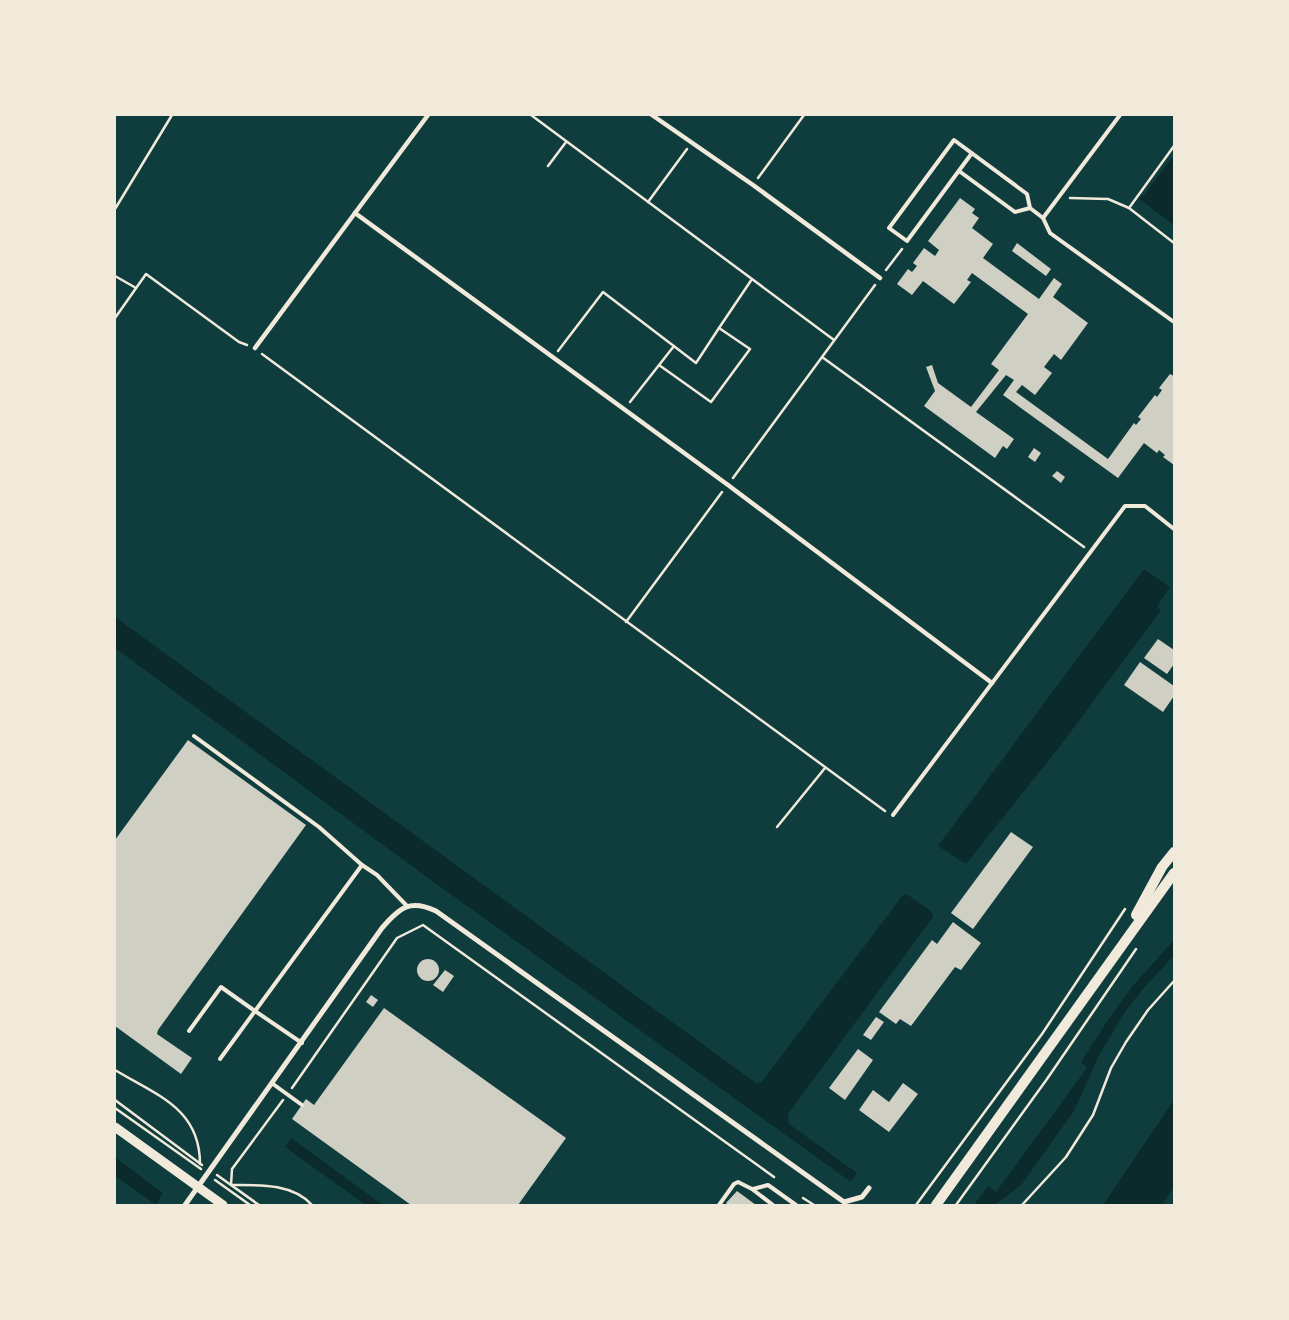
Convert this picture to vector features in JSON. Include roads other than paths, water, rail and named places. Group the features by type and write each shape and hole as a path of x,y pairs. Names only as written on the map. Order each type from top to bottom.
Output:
{"main road":[{"path":"1115,953 1162,867 1174,852"},
{"path":"936,1205 1174,872"}],"street":[{"path":"255,348 428,115"},
{"path":"652,115 753,185 880,278"},
{"path":"355,213 624,409 992,682"},
{"path":"185,1205 210,1173 382,928 394,914 407,906 422,905 436,911 844,1202 862,1197 869,1188"},
{"path":"115,1127 223,1205"}],"lane":[{"path":"1044,218 1120,115"},
{"path":"972,154 907,241 889,228 954,140 1027,194 1030,208 1044,218 1050,233 1174,322"},
{"path":"959,171 1015,212 1030,208"},
{"path":"892,815 1125,506 1145,506 1174,529"},
{"path":"194,736 319,827 362,865 377,875 407,906"},
{"path":"220,1060 362,865"},
{"path":"189,1031 221,987 302,1043"},
{"path":"272,1084 302,1105"},
{"path":"719,1205 734,1184 738,1182 752,1189 773,1205"},
{"path":"752,1189 768,1185 796,1205"},
{"path":"836,1205 840,1199"}],"water":[{"path":"1174,155 1174,225 1138,198 1145,194"},
{"path":"1144,569 1170,587 1157,606 1161,610 1064,741 966,864 938,846"},
{"path":"115,617 756,1083 761,1083 903,895 908,895 932,912 933,917 788,1114 789,1124 857,1173 851,1182 413,867 115,648"},
{"path":"1174,940 1174,955 1125,1012 1099,1055 1074,1111 1022,1184 995,1205 974,1205 988,1186 996,1192 1087,1068 1081,1062 1108,1020 1132,987"},
{"path":"1174,1100 1174,1186 1162,1205 1103,1205"},
{"path":"291,1138 383,1205 366,1205 285,1147"},
{"path":"115,1157 163,1193 156,1205 115,1176"}]}
